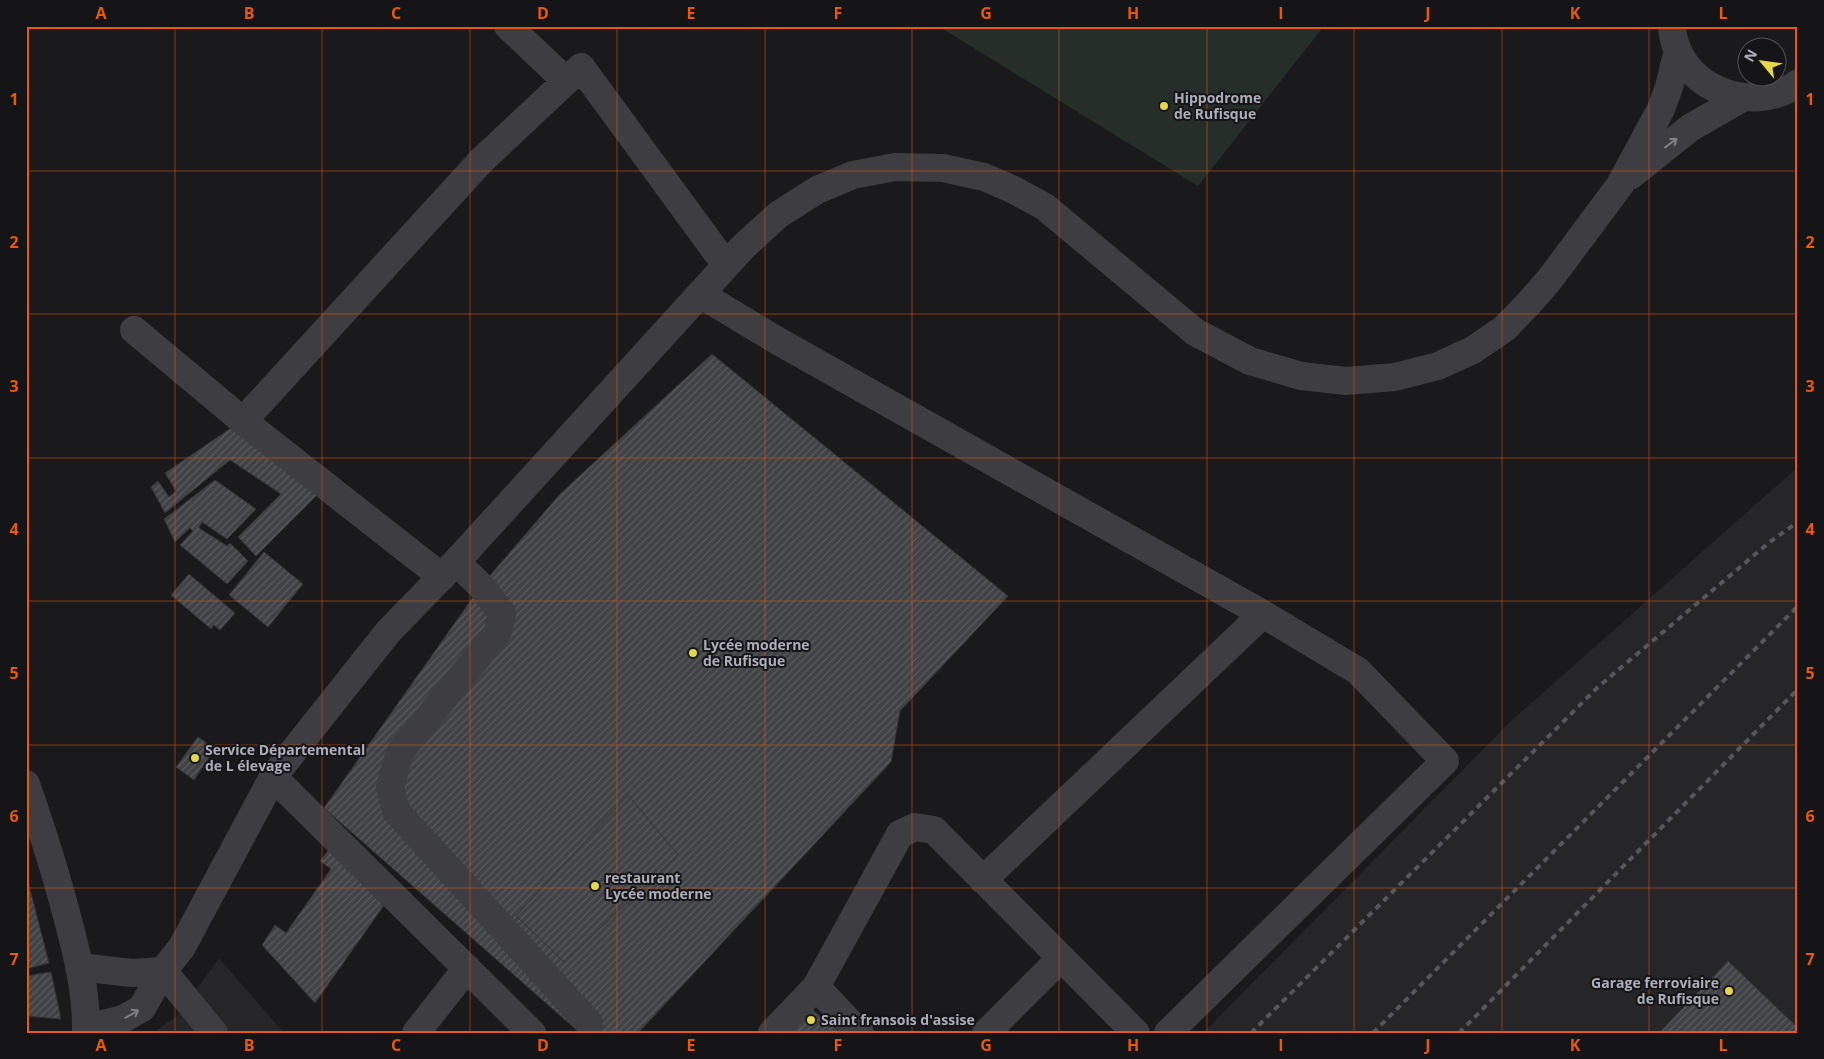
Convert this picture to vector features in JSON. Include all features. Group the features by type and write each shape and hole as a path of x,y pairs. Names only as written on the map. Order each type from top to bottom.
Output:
{"street":[{"path":"508,26 565,80"},
{"path":"1675,38 1689,68 1705,83 1721,92 1756,98 1775,95 1796,87"},
{"path":"26,784 53,863 77,950 86,1015 86,1031 123,1019 142,1008 163,971 182,947 273,777 388,632 449,569 743,246 778,214 817,190 853,175 895,167 943,168 984,177 1014,190 1045,208 1194,332 1250,361 1301,376 1346,381 1395,377 1438,366 1473,350 1505,328 1550,279 1620,185 1661,109 1668,87 1675,38"},
{"path":"243,421 481,161 581,66 726,265"},
{"path":"1620,185 1690,128 1744,97"},
{"path":"700,294 778,341 1263,614 1358,670 1445,761 1168,1033"},
{"path":"134,330 243,421 449,569 481,586 502,613 498,632 400,752 390,788 396,811 589,1023"},
{"path":"984,880 1263,614"},
{"path":"273,777 532,1033"},
{"path":"772,1033 816,987 900,834 915,827 934,830 1136,1033"},
{"path":"986,1033 1061,958"},
{"path":"79,967 132,972 163,971"},
{"path":"416,1033 467,968"},
{"path":"163,971 214,1033"},
{"path":"816,987 860,1033"}],"shaded area":[{"name":"Hippodrome de Rufisque","path":"938,26 1324,26 1198,186"},
{"path":"1798,467 1798,1033 1203,1033 1512,720"},
{"path":"219,958 284,1033 153,1033 177,1016"}],"building":[{"name":"Lycée moderne de Rufisque","path":"712,354 1008,596 900,711 891,762 638,1033 580,1033 324,808 481,586 560,494"},
{"path":"234,426 324,488 256,556 238,537 281,494 230,460 165,513 151,487 158,481 169,497 176,491 165,473"},
{"path":"215,480 256,509 227,539 202,522 199,528 227,546 230,543 248,561 227,584 180,545 193,531 190,528 175,542 164,519"},
{"path":"264,552 303,584 268,627 229,595"},
{"path":"189,574 235,613 220,630 214,625 211,629 171,595"},
{"name":"Service Départemental de L élevage","path":"198,737 215,749 194,780 176,767"},
{"name":"restaurant Lycée moderne","path":"628,795 678,855 564,962 516,916"},
{"path":"330,848 387,901 315,1003 262,945 275,925 286,933 331,869 320,861"},
{"path":"26,874 49,963 26,969"},
{"name":"Garage ferroviaire de Rufisque","path":"1728,961 1798,1028 1798,1033 1659,1033"},
{"path":"51,972 61,1019 26,1016 26,976"},
{"name":"Saint fransois d'assise","path":"809,1007 841,1033 785,1033"}],"railway":[{"path":"1251,1033 1598,687 1771,541 1798,522"},
{"path":"1373,1033 1798,606"},
{"path":"1459,1033 1798,689"}],"place":[{"name":"Hippodrome de Rufisque","path":"1164,106"},
{"name":"Lycée moderne de Rufisque","path":"693,653"},
{"name":"Service Départemental de L élevage","path":"195,758"},
{"name":"restaurant Lycée moderne","path":"595,886"},
{"name":"Garage ferroviaire de Rufisque","path":"1729,991"},
{"name":"Saint fransois d'assise","path":"811,1020"}]}
